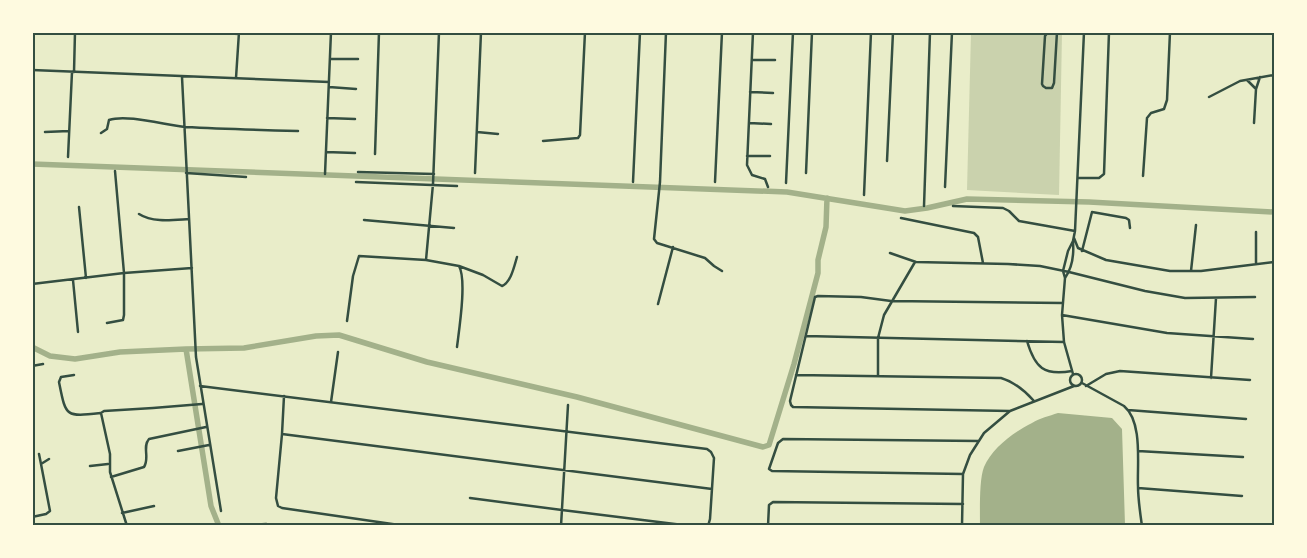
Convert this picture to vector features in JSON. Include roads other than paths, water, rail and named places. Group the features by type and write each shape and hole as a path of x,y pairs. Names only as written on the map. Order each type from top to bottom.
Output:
{"street":[{"path":"68,157 75,32"},
{"path":"203,32 239,33 236,78"},
{"path":"325,174 331,32"},
{"path":"375,154 379,32"},
{"path":"426,260 434,176 439,32"},
{"path":"475,173 481,32"},
{"path":"543,141 578,138 580,135 585,32"},
{"path":"633,182 640,32"},
{"path":"666,32 660,182 654,240 708,259 722,271"},
{"path":"715,182 722,32"},
{"path":"753,32 747,165 751,174 765,179 768,187"},
{"path":"786,183 793,32"},
{"path":"806,173 812,32"},
{"path":"864,196 871,32"},
{"path":"887,161 893,32"},
{"path":"924,206 930,32"},
{"path":"945,188 952,32"},
{"path":"1048,32 1045,36 1042,84 1046,88 1052,88 1053,86 1057,32"},
{"path":"1065,278 1069,272 1073,254 1075,231 1084,32"},
{"path":"1078,178 1099,178 1104,174 1109,32"},
{"path":"1143,176 1147,118 1151,113 1164,109 1167,100 1170,32"},
{"path":"330,59 358,59"},
{"path":"752,60 775,60"},
{"path":"32,70 329,82"},
{"path":"1209,97 1233,84 1274,75"},
{"path":"182,77 194,343 200,386 200,404 221,511"},
{"path":"1254,123 1256,89 1260,77"},
{"path":"1247,80 1256,89"},
{"path":"329,87 356,89"},
{"path":"750,92 772,93"},
{"path":"327,118 355,119"},
{"path":"101,132 107,129 111,119 138,120 183,127 298,131"},
{"path":"749,123 771,124"},
{"path":"44,132 70,131"},
{"path":"477,132 498,134"},
{"path":"326,152 355,153"},
{"path":"747,156 770,156"},
{"path":"107,323 121,321 124,318 124,274 115,171"},
{"path":"186,172 246,177"},
{"path":"358,172 434,176"},
{"path":"356,182 457,186"},
{"path":"953,206 1003,208 1019,220 1075,231"},
{"path":"79,207 86,278"},
{"path":"1082,251 1092,212 1126,218 1130,228"},
{"path":"139,214 144,218 156,220 189,219"},
{"path":"901,218 974,233 978,237 983,263"},
{"path":"364,220 454,228"},
{"path":"1191,271 1196,225"},
{"path":"1256,232 1256,264"},
{"path":"1074,236 1078,248 1082,251 1106,260 1153,269 1191,271 1274,262"},
{"path":"1073,241 1068,251 1063,271 1065,278 1062,315 1064,342 1073,372 1070,381 1074,386"},
{"path":"658,304 673,247"},
{"path":"890,253 916,262 1032,266 1069,272 1185,298 1255,297"},
{"path":"347,321 353,276 359,256 426,260 459,266 484,275 502,286 509,280 517,258"},
{"path":"878,376 878,338 884,315 916,262"},
{"path":"457,348 462,299 461,271 459,266"},
{"path":"32,284 192,268"},
{"path":"73,280 78,332"},
{"path":"1010,411 794,407 790,403 816,296 861,297 891,301 1062,303"},
{"path":"1211,378 1216,298"},
{"path":"1062,315 1167,333 1253,339"},
{"path":"805,336 1064,342"},
{"path":"1027,341 1034,362 1046,371 1055,373 1073,372 1081,375 1082,383 1086,386 1128,410 1246,419"},
{"path":"331,402 338,352"},
{"path":"32,366 43,364"},
{"path":"1086,386 1106,374 1120,371 1250,380"},
{"path":"74,375 61,377 59,382 68,411 75,416 104,411 200,404"},
{"path":"796,375 1001,378 1009,380 1021,388 1034,401"},
{"path":"962,526 963,474 970,455 984,433 1010,411 1082,383"},
{"path":"200,386 707,449 714,458 710,519 707,525"},
{"path":"284,396 276,498 278,506 406,526"},
{"path":"561,526 568,405"},
{"path":"1128,410 1136,430 1138,488 1142,526"},
{"path":"101,413 110,454 108,464 127,526"},
{"path":"111,476 144,467 147,463 146,443 149,439 205,427"},
{"path":"282,434 712,490"},
{"path":"963,474 772,471 769,469 780,440 783,438 979,441"},
{"path":"178,451 208,445"},
{"path":"1138,450 1243,457"},
{"path":"32,516 46,514 50,511 39,454"},
{"path":"41,464 49,459"},
{"path":"90,466 108,464"},
{"path":"1138,488 1242,496"},
{"path":"470,498 691,526"},
{"path":"768,526 770,503 963,504"},
{"path":"122,513 154,506"},
{"path":"238,526 266,524 271,526"}],"waterway":[{"path":"32,164 787,192 905,211 967,199 1089,202 1274,212"},
{"path":"186,349 244,348 316,336 339,335 427,362 577,397 763,447 769,445 794,364 818,273 818,260 826,227 827,198"},
{"path":"32,347 50,356 75,359 120,352 186,349 211,506 219,526"}]}
